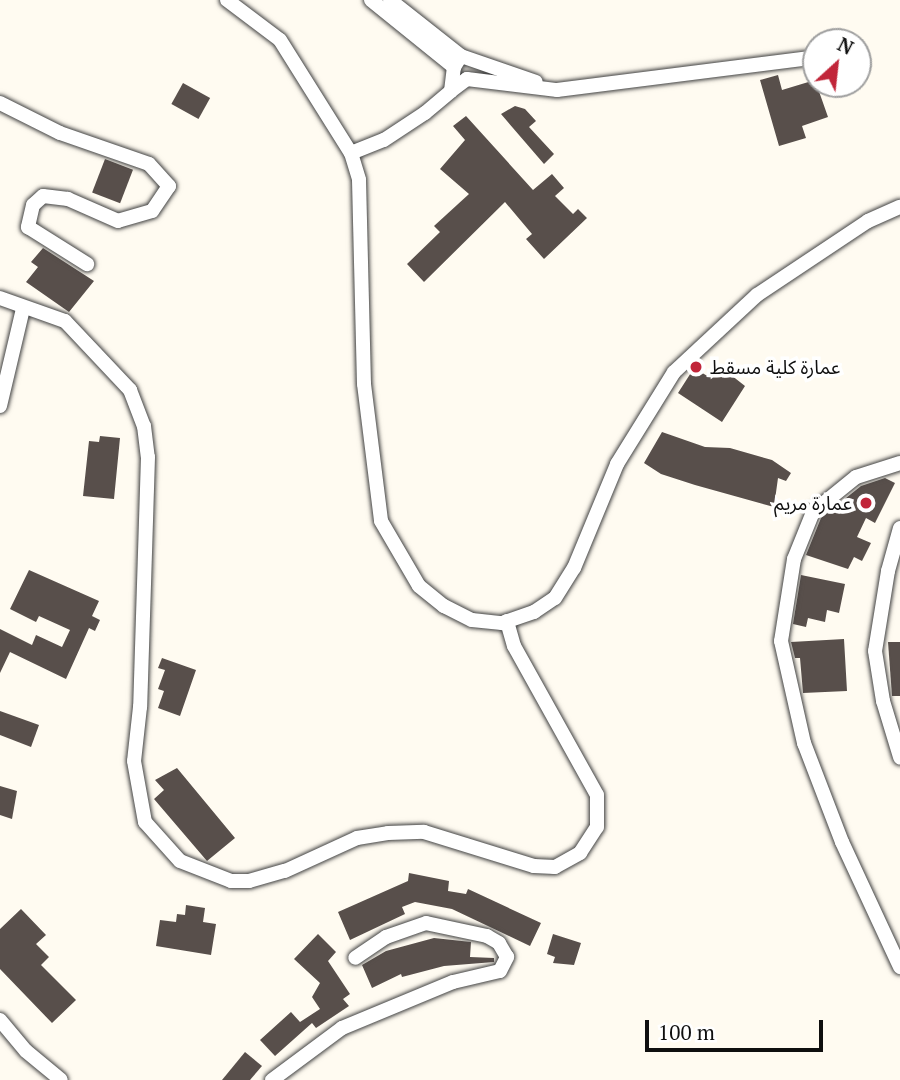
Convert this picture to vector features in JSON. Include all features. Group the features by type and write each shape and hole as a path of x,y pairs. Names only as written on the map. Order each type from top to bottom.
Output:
{"street":[{"path":"227,0 288,50 351,153 359,180 364,384 381,521 419,586 444,606 472,620 507,621 534,612 555,597 574,568 617,464 674,372 757,295 868,222 900,207"},
{"path":"371,0 457,61 557,90"},
{"path":"390,0 457,61"},
{"path":"351,153 403,129 467,79 557,90 802,59"},
{"path":"451,91 457,61"},
{"path":"0,103 60,133 149,164 169,186 152,211 118,221 68,199 43,196 33,205 28,227 87,264"},
{"path":"0,298 23,309 48,313 83,338 130,390 144,426 148,457 140,707 134,761 145,822 180,861 231,881 249,881 285,871 357,838 425,832 534,866 568,861 591,840 597,827 597,795 519,656 507,621"},
{"path":"0,406 23,309"},
{"path":"900,463 856,477 813,512 794,559 781,641 804,743 842,842 900,967"},
{"path":"900,528 885,584 875,651 883,701 900,757"},
{"path":"272,1080 342,1028 453,982 500,971 507,957 499,943 487,936 426,923 386,937 355,958"},
{"path":"0,1020 26,1051 61,1080"}],"building":[{"path":"778,75 782,90 802,84 802,98 821,98 828,117 802,126 806,138 779,146 760,80"},
{"path":"183,83 210,98 198,119 171,104"},
{"path":"515,106 525,109 536,121 529,127 554,154 544,164 501,114"},
{"path":"466,116 533,190 552,174 564,188 555,196 573,214 578,209 587,218 544,259 526,239 532,234 505,202 424,282 407,264 440,232 434,226 469,194 440,169 465,140 453,126"},
{"path":"105,159 133,170 120,203 92,193"},
{"path":"43,248 94,281 69,312 26,282 38,267 31,262"},
{"path":"717,364 745,386 722,422 678,393 694,368 709,377"},
{"path":"662,432 705,447 730,448 772,460 791,473 786,481 778,478 774,507 695,485 661,474 644,463"},
{"path":"100,436 120,438 114,499 83,496 89,441 99,442"},
{"path":"885,478 895,483 875,523 866,518 857,537 871,543 862,561 854,557 848,569 806,555 821,518 861,486"},
{"path":"29,570 99,601 92,616 100,620 95,631 89,628 66,679 10,652 0,673 0,629 32,645 36,635 62,647 70,630 39,616 36,622 10,609"},
{"path":"801,575 845,584 839,613 827,610 825,622 808,618 806,627 793,624"},
{"path":"844,639 847,691 803,693 800,658 795,658 791,642"},
{"path":"888,642 900,642 900,696 892,696"},
{"path":"162,658 196,670 180,716 158,708 164,691 158,689 165,670 158,668"},
{"path":"0,711 39,725 31,747 0,735"},
{"path":"177,768 235,838 207,861 154,799 164,790 155,780"},
{"path":"0,786 17,791 12,819 0,815"},
{"path":"409,873 449,881 448,891 466,894 468,889 541,923 530,946 452,909 415,902 402,907 405,914 350,940 338,912 408,881"},
{"path":"186,905 205,908 203,922 216,924 211,955 156,946 160,920 176,922 177,914 185,915"},
{"path":"21,909 46,935 36,944 49,957 41,965 76,1000 52,1023 0,969 0,929"},
{"path":"318,934 336,952 328,961 350,994 343,999 349,1006 316,1028 312,1023 275,1056 260,1040 291,1012 300,1022 320,1009 312,997 320,983 294,959"},
{"path":"553,934 581,943 574,965 553,963 555,957 547,954"},
{"path":"434,938 471,942 470,957 494,958 494,962 444,966 402,977 401,974 372,988 362,965 386,951"},
{"path":"245,1052 262,1066 250,1080 222,1080"}],"place":[{"name":"عمارة كلية مسقط","path":"696,367"},
{"name":"عمارة مريم","path":"866,503"}]}
